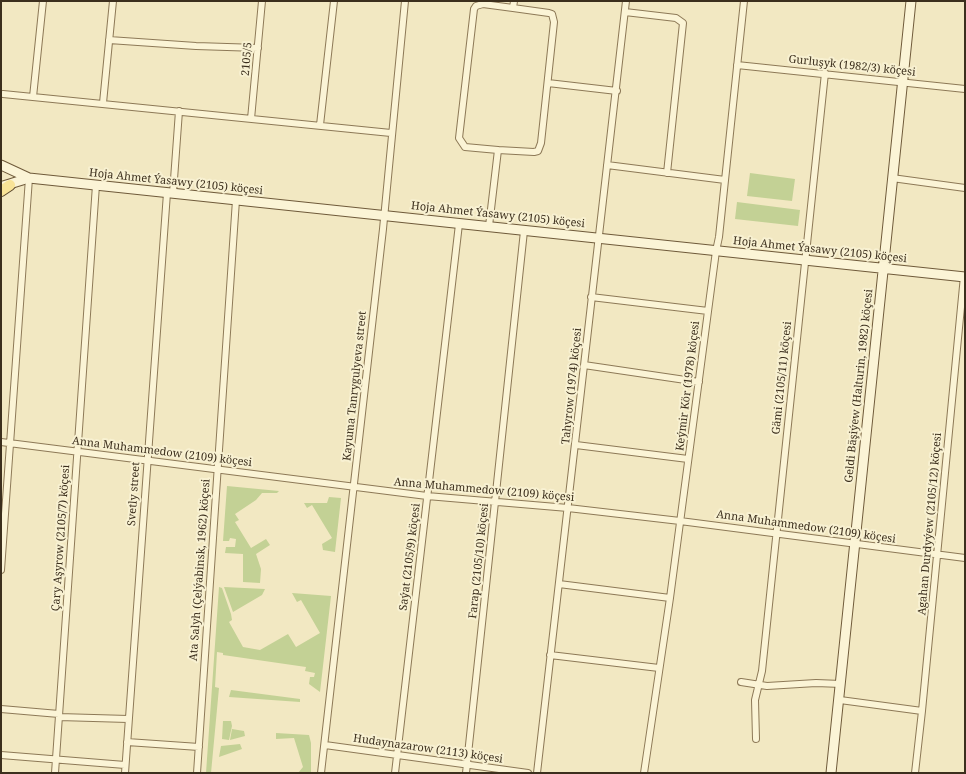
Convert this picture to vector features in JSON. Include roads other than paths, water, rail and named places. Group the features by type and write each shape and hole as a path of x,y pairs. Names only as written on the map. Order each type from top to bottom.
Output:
{"street":[{"path":"33,97 43,1"},
{"path":"103,103 113,1"},
{"name":"2105/5","path":"251,119 262,1"},
{"path":"320,125 334,1"},
{"name":"Kayuma Tanrygulyeva street","path":"321,773 384,215 405,1"},
{"name":"Tahyrow (1974) köçesi","path":"537,773 576,445 591,297 617,91 626,1"},
{"name":"Keýmir Kör (1978) köçesi","path":"644,773 670,598 698,382 719,237 744,1"},
{"name":"Geldi Bäşiýew (Halturin, 1982) köçesi","path":"831,773 840,700 911,1"},
{"path":"483,4 513,4 549,13 554,18 548,83 541,147 534,152 465,147 459,138 474,9 476,6 483,4"},
{"path":"625,12 676,18 680,20 684,27 667,173"},
{"path":"109,40 196,46 258,48"},
{"name":"Gurluşyk (1982/3) köçesi","path":"737,65 825,73 965,89"},
{"name":"Gämi (2105/11) köçesi","path":"756,740 755,700 760,686 825,73"},
{"path":"548,83 617,91"},
{"path":"3,94 320,125 391,134"},
{"name":"Svetly street","path":"125,773 147,460 170,193 179,111"},
{"path":"489,226 498,150"},
{"name":"Hoja Ahmet Ýasawy (2105) köçesi","path":"2,165 29,178 965,277"},
{"path":"607,166 725,180"},
{"path":"1,570 29,178"},
{"name":"Hoja Ahmet Ýasawy (2105) köçesi","path":"4,188 29,178"},
{"path":"892,178 965,188"},
{"name":"Çary Aşyrow (2105/7) köçesi","path":"55,773 96,185"},
{"name":"Ata Salyh (Çelýabinsk, 1962) köçesi","path":"197,773 236,200"},
{"name":"Saýat (2105/9) köçesi","path":"395,773 459,224"},
{"name":"Farap (2105/10) köçesi","path":"466,773 524,231"},
{"name":"Agahan Durdyýew (2105/12) köçesi","path":"915,773 965,277"},
{"path":"591,297 708,311"},
{"path":"584,365 698,382"},
{"name":"Anna Muhammedow (2109) köçesi","path":"1,442 217,468 427,496 568,508 965,558"},
{"path":"576,445 688,459"},
{"path":"559,584 670,598"},
{"path":"550,655 659,668"},
{"path":"741,682 760,686 816,683 841,684"},
{"path":"840,700 922,711"},
{"path":"1,709 59,716 128,719"},
{"path":"127,742 199,747"},
{"name":"Hudaynazarow (2113) köçesi","path":"325,745 528,773"},
{"path":"1,755 125,765"}]}
